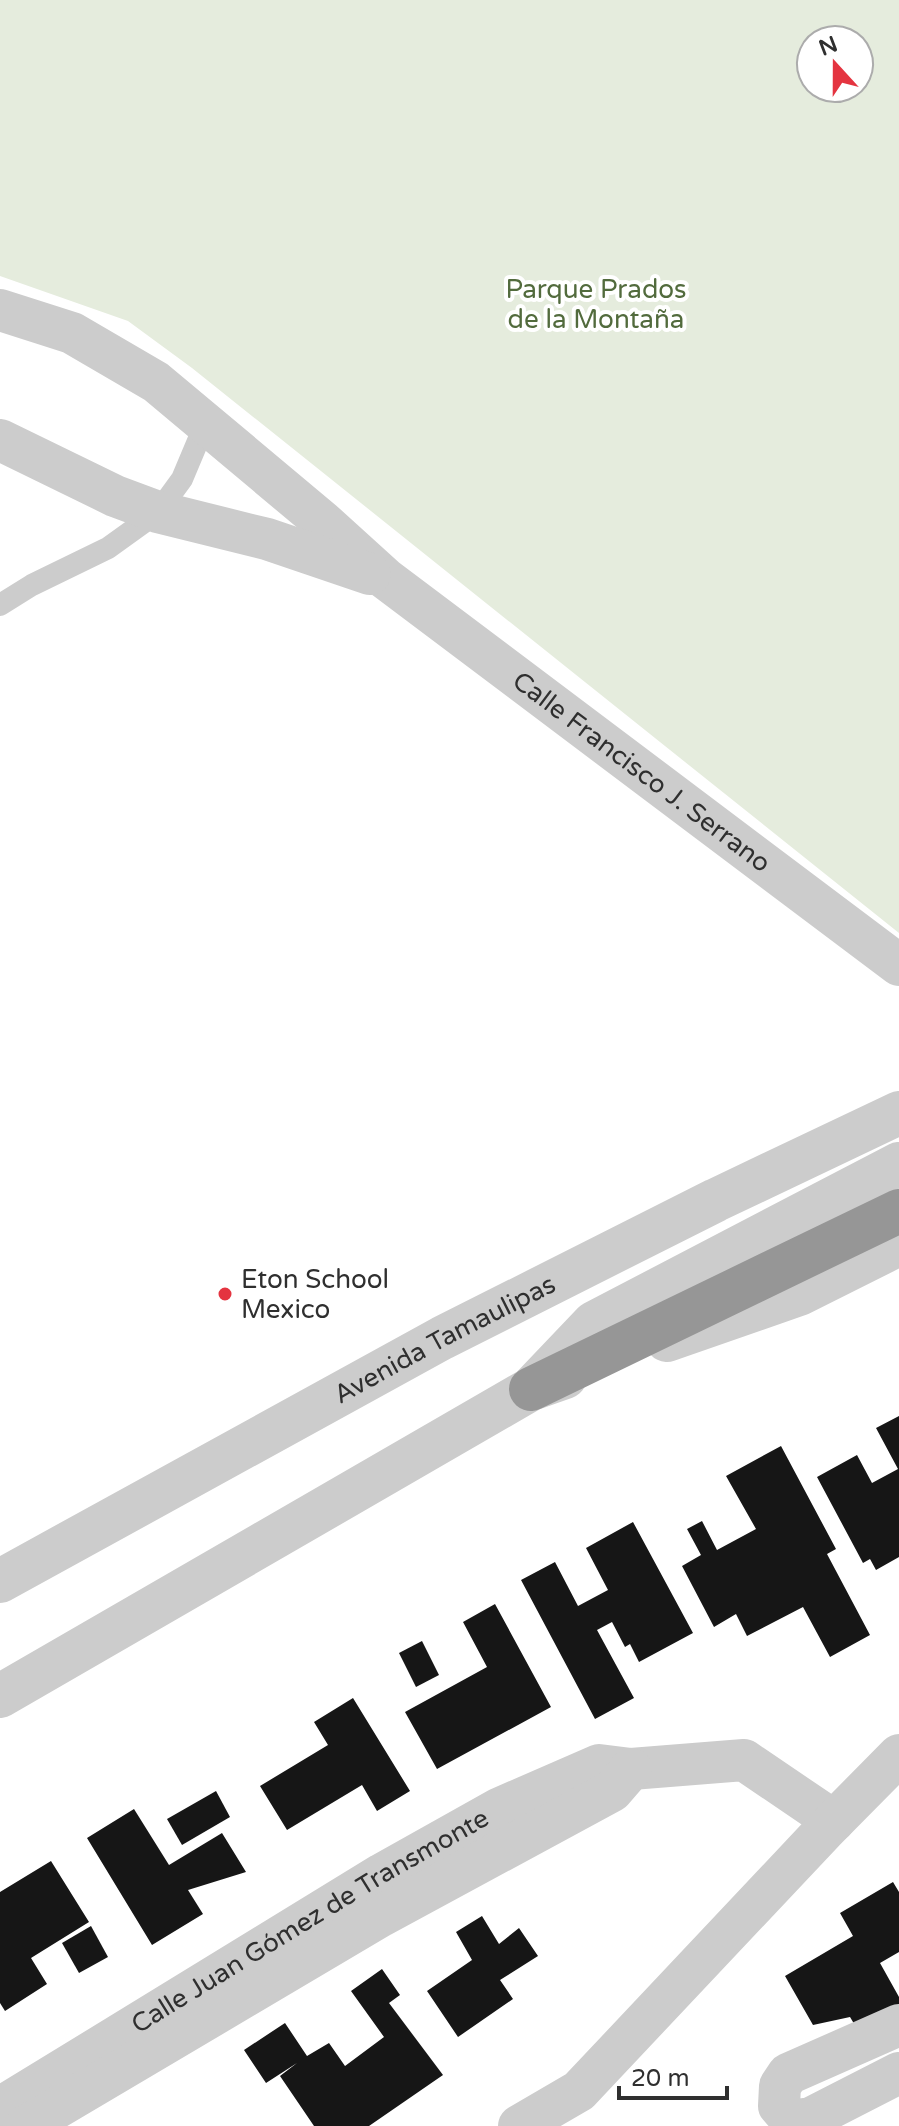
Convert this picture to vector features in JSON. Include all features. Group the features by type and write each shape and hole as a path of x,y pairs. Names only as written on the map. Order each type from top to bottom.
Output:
{"highway":[{"path":"531,1389 899,1211"}],"street":[{"name":"Calle Francisco J. Serrano","path":"0,310 72,333 156,382 322,521 386,579 899,965"},
{"name":"Calle Francisco J. Serrano","path":"0,440 115,496 158,512 267,539 386,579"},
{"name":"Avenida Tamaulipas","path":"0,1581 442,1338 716,1200 899,1113"},
{"path":"531,1389 594,1323 899,1164"},
{"path":"0,1696 531,1389 799,1294 899,1244"},
{"path":"519,2126 579,2091 899,1755"},
{"name":"Calle Juan Gómez de Transmonte","path":"26,2126 381,1916 599,1765 631,1769 744,1760 834,1821"},
{"name":"Calle Juan Gómez de Transmonte","path":"0,2108 382,1874 508,1826"},
{"path":"899,2025 788,2074 780,2086 779,2106 792,2121 811,2118 899,2073"}],"lane":[{"path":"0,605 32,585 108,548 158,512 182,479 206,422"}],"green space":[{"name":"Parque Prados de la Montaña","path":"0,0 899,0 899,933 192,368 128,321 0,276"}],"building":[{"path":"899,1416 899,1557 876,1570 870,1559 863,1563 817,1477 857,1455 872,1483 898,1469 876,1428"},
{"path":"781,1446 836,1549 827,1554 870,1635 830,1657 803,1607 747,1636 736,1614 714,1627 682,1566 701,1555 687,1529 702,1521 717,1550 756,1529 726,1476"},
{"path":"633,1522 693,1633 639,1662 630,1644 625,1647 612,1622 597,1630 634,1698 595,1719 521,1580 555,1562 578,1606 608,1590 586,1548"},
{"path":"495,1604 551,1707 437,1769 405,1712 487,1667 463,1622"},
{"path":"422,1641 439,1675 416,1687 399,1653"},
{"path":"353,1698 410,1791 377,1811 362,1785 287,1830 260,1786 328,1745 314,1722"},
{"path":"216,1791 230,1817 182,1845 167,1819"},
{"path":"134,1809 169,1865 222,1833 246,1872 188,1890 203,1914 152,1945 87,1838"},
{"path":"51,1861 89,1922 31,1958 47,1984 5,2011 0,2003 0,1892"},
{"path":"893,1882 899,1892 899,1952 880,1963 899,1997 899,2016 862,2037 850,2017 813,2025 785,1976 853,1936 840,1913"},
{"path":"482,1916 499,1944 519,1928 538,1956 500,1980 513,1999 458,2037 427,1991 472,1960 456,1932"},
{"path":"91,1926 108,1957 79,1973 62,1943"},
{"path":"382,1969 400,1995 389,2003 443,2075 369,2126 314,2126 280,2076 297,2063 266,2083 244,2050 285,2023 307,2056 329,2043 345,2066 384,2037 351,1991"}],"place":[{"name":"Eton School Mexico","path":"225,1294"}]}
